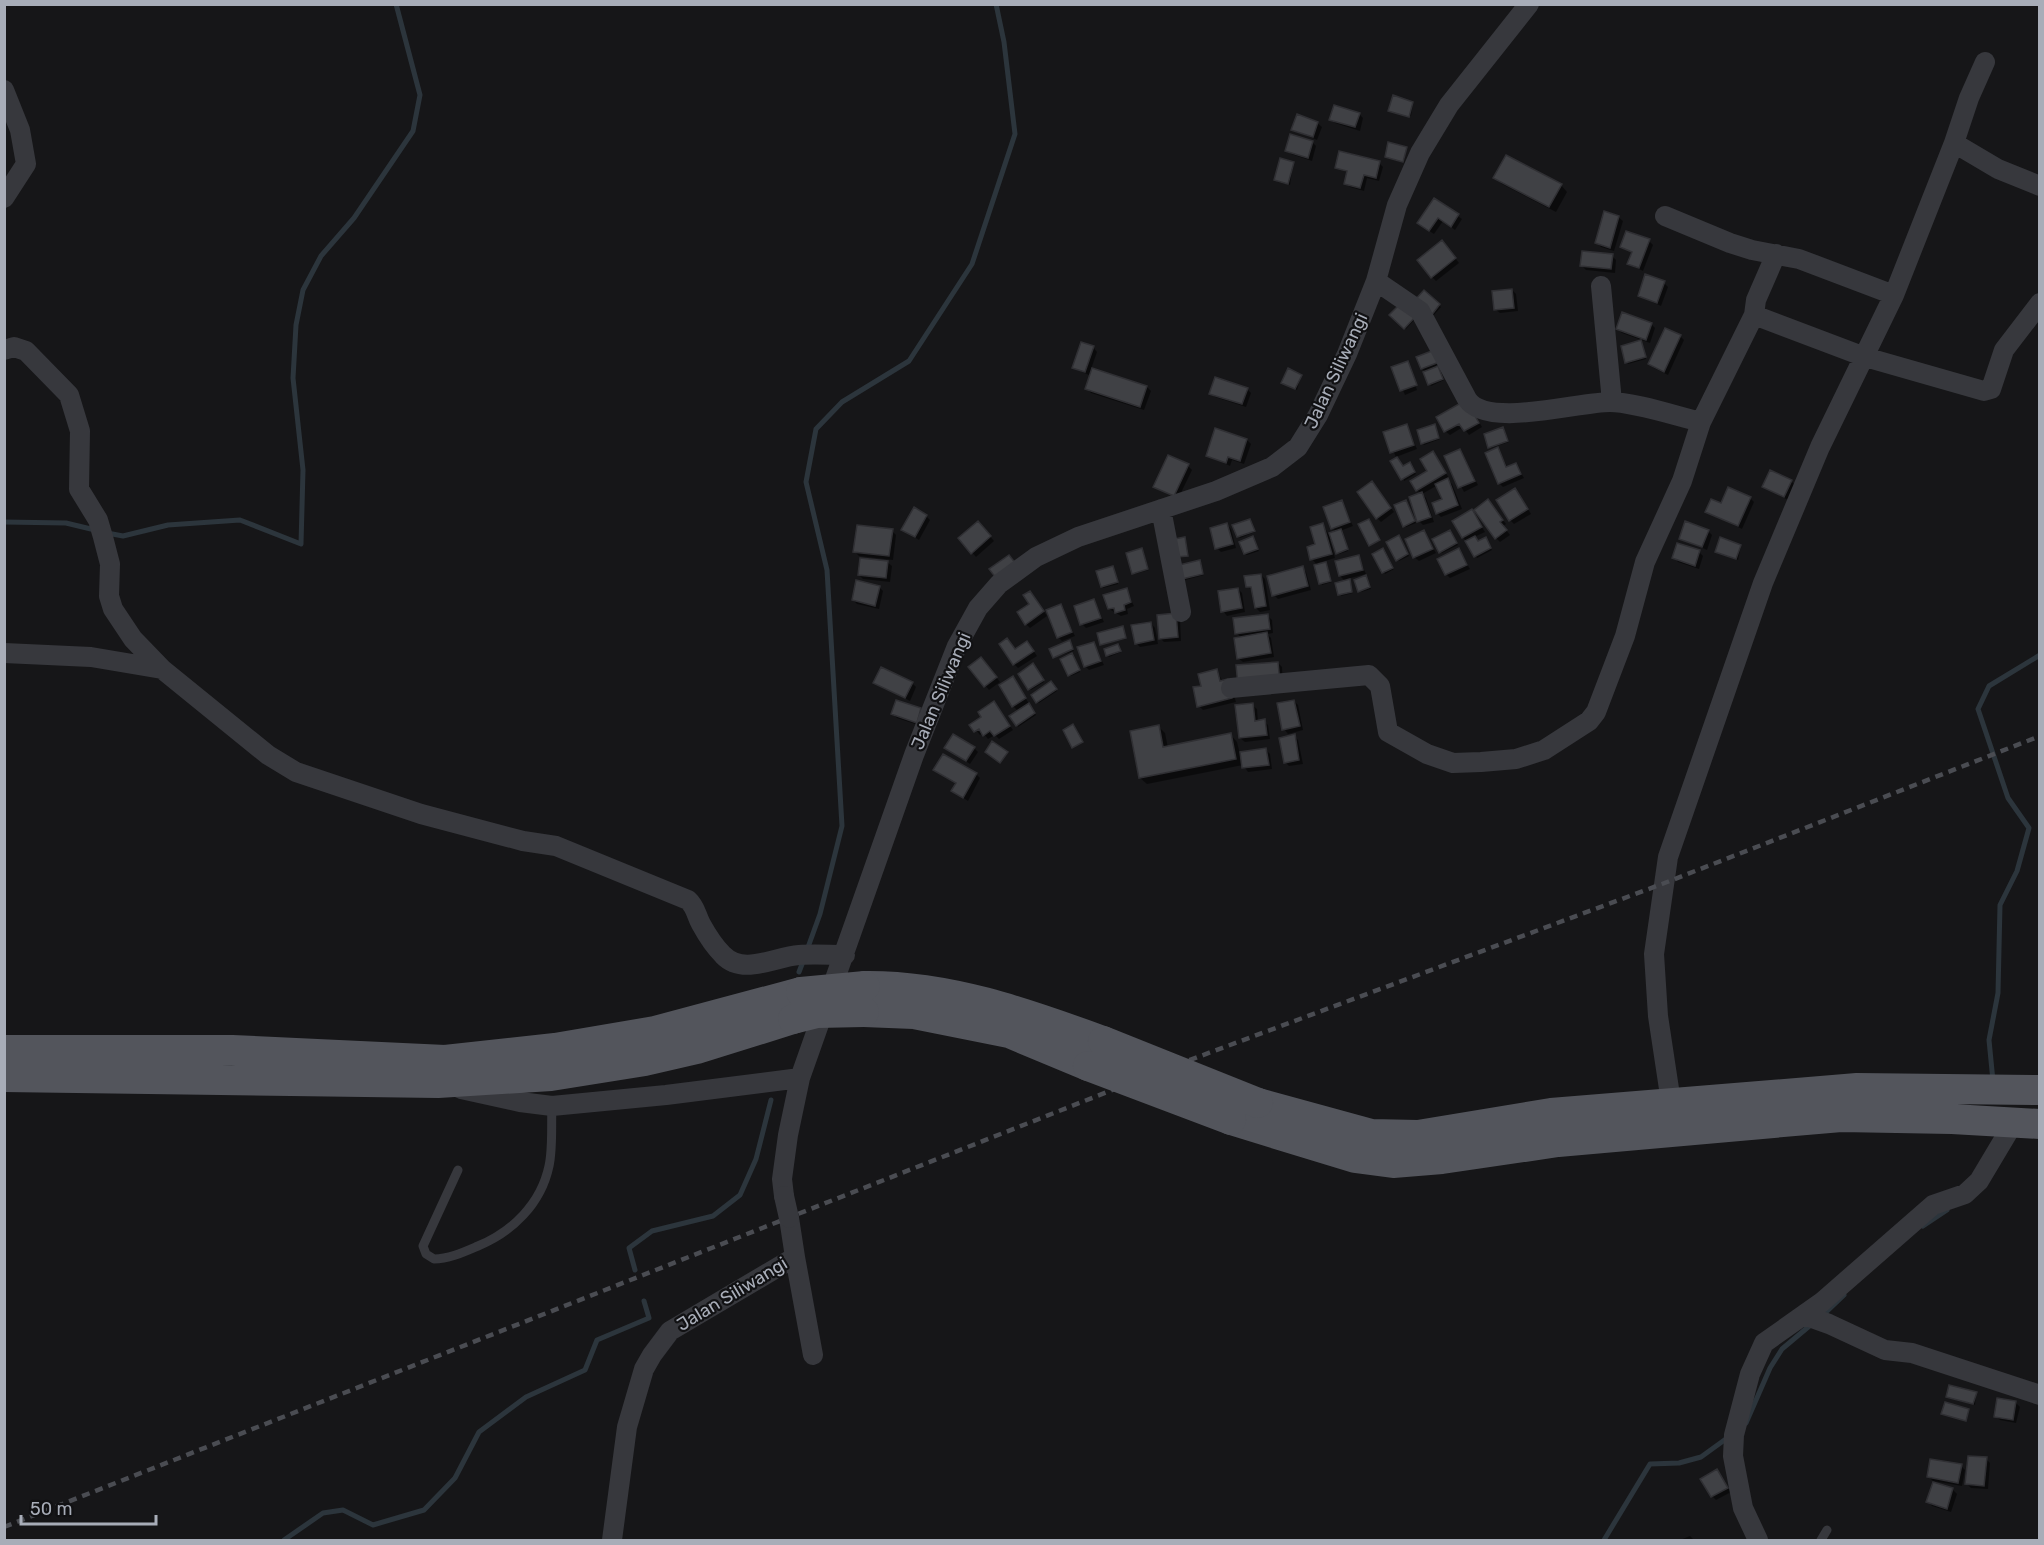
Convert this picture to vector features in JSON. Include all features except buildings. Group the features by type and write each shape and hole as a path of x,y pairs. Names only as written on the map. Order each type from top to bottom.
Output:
{"main road":[{"path":"4,1050 232,1050 445,1060 555,1048 797,1005 817,1013 864,999 914,1014 1096,1053 1258,1103 1371,1134 1418,1135 1551,1113 1857,1088 2037,1087"},
{"path":"4,1077 438,1083 551,1076 645,1061 697,1049 797,1005"},
{"path":"1096,1053 1231,1120 1355,1158 1393,1163 1442,1159 1558,1142 1841,1117 1952,1119 2026,1124"}],"street":[{"name":"Jalan Siliwangi","path":"612,1540 627,1427 644,1369 652,1355 670,1331 795,1257 782,1179 800,1078 846,955 922,735 957,646 978,608 999,584 1036,557 1078,537 1216,491 1272,467 1298,447 1308,434 1331,389 1376,281 1397,205 1419,153 1449,105 1529,4"},
{"path":"1671,1102 1658,1016 1654,954 1668,857 1763,583 1820,447 1894,295 1954,143 1968,99 1985,62"},
{"path":"4,90 20,130 26,164 4,198"},
{"path":"1954,143 1998,169 2040,186"},
{"path":"1665,216 1730,243 1799,259 1894,295"},
{"path":"1231,688 1370,675 1380,686 1389,732 1427,754 1453,763 1516,759 1544,750 1575,732 1596,712 1625,636 1645,562 1682,481 1701,422 1754,315 1756,300 1776,254"},
{"path":"1376,281 1420,311 1470,405 1509,414 1612,402 1701,422"},
{"path":"1601,286 1612,402"},
{"path":"1754,315 1864,357 1977,390 1991,389 2004,350 2040,303"},
{"path":"8,345 26,351 69,395 80,431 79,489 101,529 110,564 109,596 113,609 133,639 162,669 268,755 296,772 421,814 523,841 556,846 688,900 696,908 700,923 711,941 723,956 733,962 750,965 804,955 846,955"},
{"path":"1161,509 1181,612"},
{"path":"4,653 91,657 162,669"},
{"path":"438,1083 520,1102 552,1106 666,1095 800,1078"},
{"path":"1758,1540 1743,1508 1732,1456 1734,1435 1750,1374 1764,1343 1804,1315 1933,1205 1965,1194 2026,1124"},
{"path":"795,1257 813,1355"},
{"path":"1804,1315 1885,1350 1912,1353 2040,1395"}],"lane":[{"path":"458,1170 423,1246 426,1254 434,1259 465,1252 498,1238 514,1226 539,1193 549,1166 552,1106"},
{"path":"1821,1540 1827,1530"}],"waterway":[{"path":"107,533 123,536 168,525 240,520 301,544 303,470 293,378 296,325 303,290 321,256 354,218 413,131 420,95 396,4"},
{"path":"807,950 820,914 842,826 827,570 806,482 816,429 842,402 909,361 972,264 1015,134 1004,42 996,4"},
{"path":"4,522 66,523 95,530"},
{"path":"1993,1081 1989,1040 1998,993 2000,905 2017,871 2029,828 2008,798 1978,709 1989,686 2040,655"},
{"path":"799,972 804,959"},
{"path":"635,1270 629,1248 652,1231 713,1216 740,1195 756,1159 771,1100"},
{"path":"1923,1226 1947,1210"},
{"path":"1822,1316 1844,1295"},
{"path":"284,1540 323,1513 343,1510 373,1525 424,1510 455,1478 479,1432 526,1397 585,1370 597,1340 649,1318 644,1301"},
{"path":"1746,1423 1770,1368 1782,1349 1813,1323"},
{"path":"1604,1540 1650,1464 1679,1463 1701,1457 1730,1436"}],"railway":[{"path":"4,1527 1163,1070 1662,884 2040,736"}]}
